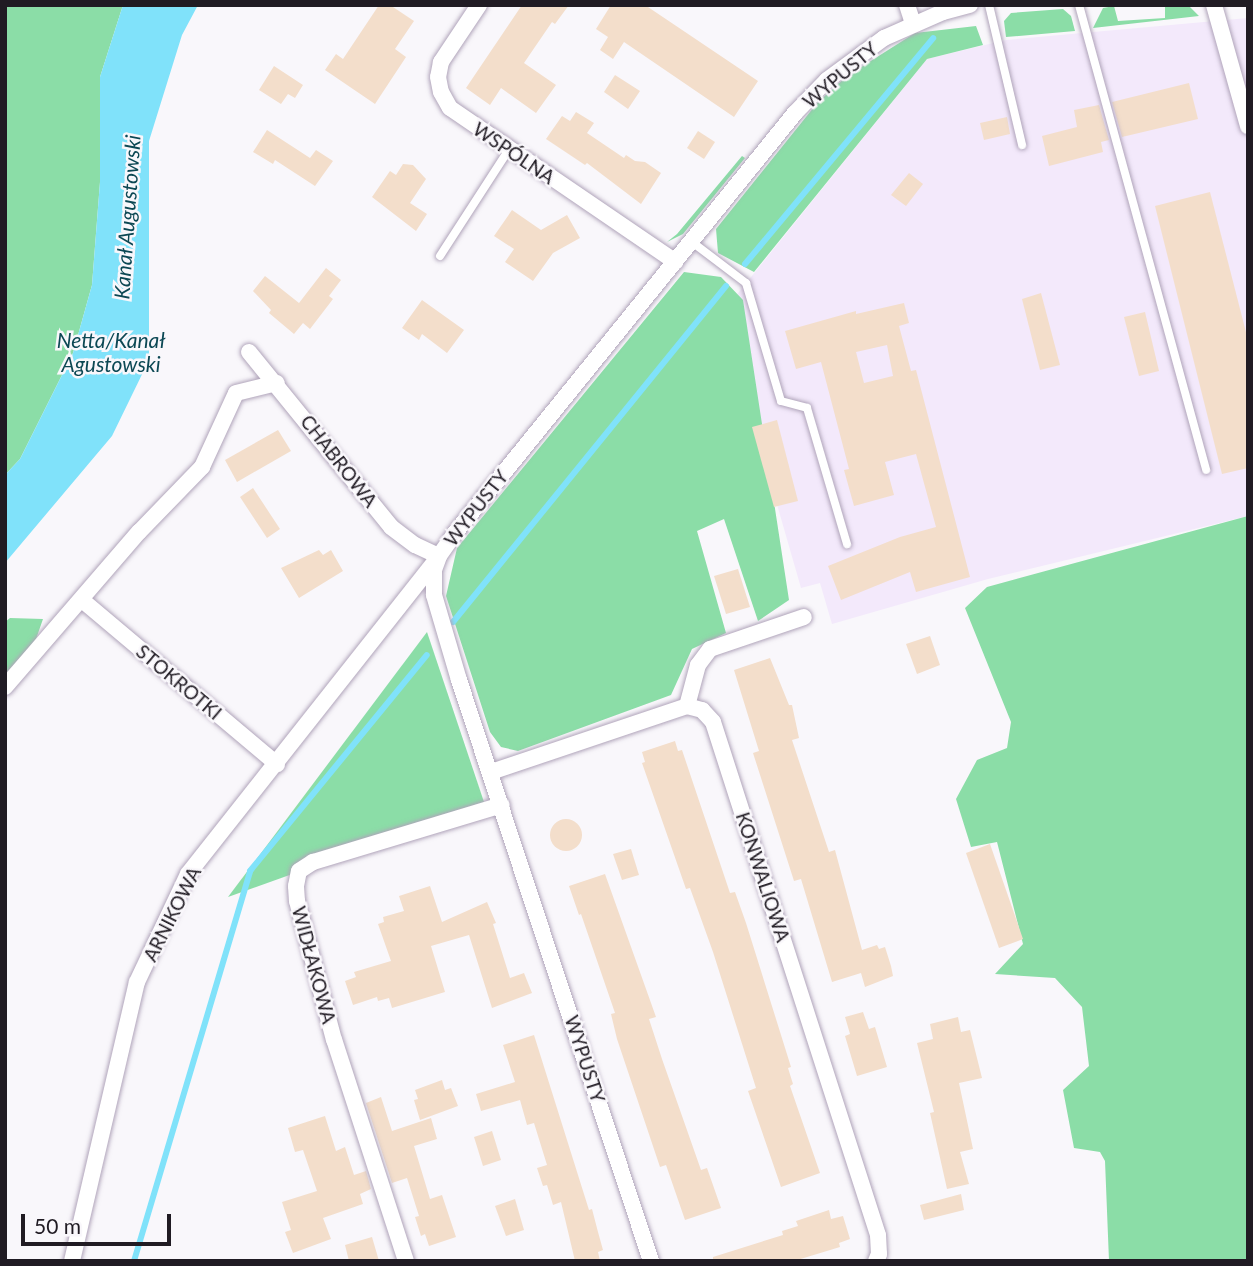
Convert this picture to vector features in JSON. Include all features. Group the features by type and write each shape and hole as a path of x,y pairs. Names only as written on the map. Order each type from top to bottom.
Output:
{"street":[{"name":"WSPÓLNA","path":"479,5 441,62 438,77 441,92 450,108 676,262"},
{"path":"906,5 914,23"},
{"name":"WYPUSTY","path":"651,1261 434,595 434,570 439,556 795,113 827,80 857,56 914,23 970,5"},
{"path":"1214,5 1248,126"},
{"name":"CHABROWA","path":"249,352 277,383 391,527 415,545 439,556"},
{"path":"5,687 139,532 202,467 236,393 277,383"},
{"name":"ARNIKOWA","path":"72,1261 137,982 188,874 439,556"},
{"name":"STOKROTKI","path":"82,600 277,764"},
{"path":"491,772 687,706 698,665 710,649 804,617"},
{"name":"KONWALIOWA","path":"687,706 702,710 713,722 878,1235 879,1254 876,1261"},
{"name":"WIDŁAKOWA","path":"406,1261 334,1040 296,901 299,871 313,862 502,805"}],"lane":[{"path":"989,5 1022,145"},
{"path":"1079,5 1206,470"},
{"path":"440,256 508,150"},
{"path":"692,242 746,283 781,401 807,408 847,544"}],"shaded area":[{"path":"1248,18 1248,516 988,579 832,624 820,583 801,588 722,313 927,59 1006,40"}],"green space":[{"path":"5,5 123,5 100,77 100,182 92,285 73,353 20,459 5,475"},
{"path":"1165,5 1188,5 1199,16 1093,28 1103,8 1114,6 1118,21 1165,18"},
{"path":"1063,9 1071,16 1075,31 1006,37 1004,21 1011,13"},
{"path":"976,26 983,45 927,59 754,272 718,253 716,229 818,102 847,76 915,33"},
{"path":"742,156 745,158 683,234 667,242 677,234"},
{"path":"684,272 721,277 743,300 789,600 758,621 724,519 697,531 726,633 692,649 671,695 518,751 501,747 490,732 446,596 457,548"},
{"path":"1248,516 1248,1261 1109,1261 1105,1161 1100,1152 1074,1148 1063,1090 1089,1066 1082,1007 1055,978 995,974 1023,944 997,842 971,847 956,799 977,760 1007,748 1011,722 965,608 987,587"},
{"path":"10,618 43,619 35,642 5,674 5,622"},
{"path":"427,632 485,805 228,897"}],"water":[{"name":"Netta/Kanał Agustowski","path":"123,5 198,5 182,35 149,141 149,360 112,436 5,563 5,475 20,459 73,353 92,285 100,182 100,77"}],"building":[{"path":"379,5 390,5 414,21 395,49 406,57 375,104 325,70 336,54 343,59"},
{"path":"522,5 569,5 555,24 552,22 524,63 556,85 536,113 501,88 490,105 466,88"},
{"path":"611,5 645,5 758,81 734,117 624,42 613,59 600,50 608,37 596,29"},
{"path":"274,66 303,85 295,98 288,94 281,104 259,90"},
{"path":"615,75 640,91 628,109 604,92"},
{"path":"1189,83 1198,119 1122,137 1112,102"},
{"path":"1099,105 1109,140 1101,142 1103,152 1049,166 1042,136 1077,127 1074,110"},
{"path":"576,112 594,123 587,133 624,158 626,155 635,161 645,162 661,173 641,204 587,163 585,165 546,139 562,116 570,121"},
{"path":"1007,117 1010,134 984,140 980,123"},
{"path":"267,130 310,158 316,150 333,161 315,186 275,160 273,164 253,152"},
{"path":"698,131 715,142 704,159 687,148"},
{"path":"403,164 413,165 426,179 410,203 427,214 416,231 372,197 390,171 396,175"},
{"path":"909,173 923,184 906,206 891,195"},
{"path":"1210,192 1248,340 1248,468 1222,474 1155,206"},
{"path":"512,210 541,230 567,215 580,238 553,253 533,281 505,262 514,249 494,236"},
{"path":"326,268 341,280 329,296 333,299 310,329 303,323 294,334 269,313 271,310 253,291 265,276 299,303"},
{"path":"1041,293 1060,365 1040,370 1022,299"},
{"path":"422,300 464,330 447,353 422,334 419,340 402,328"},
{"path":"904,303 909,323 899,326 911,371 916,370 970,577 916,592 910,572 841,600 828,566 900,537 936,527 916,454 885,462 894,495 854,506 844,470 849,469 821,362 796,369 785,331 856,311 856,314","holes":["887,345 893,376 864,383 856,352"]},
{"path":"1145,312 1159,371 1139,376 1124,317"},
{"path":"777,420 798,501 774,507 752,427"},
{"path":"278,430 291,451 237,482 225,460"},
{"path":"253,488 280,529 267,538 240,497"},
{"path":"319,550 323,555 331,550 343,571 299,598 281,568"},
{"path":"738,569 750,607 726,614 714,576"},
{"path":"930,636 940,665 917,674 906,644"},
{"path":"770,658 789,705 792,705 799,738 792,740 829,852 835,850 862,950 877,945 879,949 885,947 891,966 893,976 865,987 861,973 832,982 801,879 794,881 753,753 759,751 734,670"},
{"path":"675,741 678,751 682,750 730,893 735,892 746,923 791,1067 788,1068 793,1084 790,1086 820,1173 781,1187 748,1091 756,1088 713,952 690,888 686,889 642,763 645,762 642,752"},
{"path":"566,819 577,824 582,835 577,846 566,851 555,846 550,835 555,824"},
{"path":"990,844 1023,939 999,948 966,853"},
{"path":"631,849 639,875 622,880 613,854"},
{"path":"605,874 656,1017 649,1019 662,1059 701,1170 707,1168 721,1208 685,1220 666,1165 660,1167 617,1039 611,1014 615,1013 569,886"},
{"path":"430,886 442,922 487,902 496,923 493,924 510,978 524,973 532,993 492,1008 469,935 431,946 445,992 392,1008 389,998 378,1001 377,997 353,1005 345,981 356,977 354,972 391,961 378,924 384,922 383,917 404,911 399,896"},
{"path":"863,1012 869,1029 875,1027 887,1067 857,1076 845,1036 850,1034 845,1017"},
{"path":"958,1017 961,1032 970,1030 982,1078 959,1083 973,1149 960,1152 969,1184 947,1189 930,1113 934,1112 917,1043 933,1039 930,1024"},
{"path":"534,1035 589,1210 592,1209 603,1250 598,1252 600,1261 575,1261 561,1202 553,1205 547,1185 543,1186 537,1168 547,1165 534,1123 527,1125 520,1100 481,1111 476,1094 515,1082 503,1045"},
{"path":"442,1080 445,1090 451,1088 458,1106 420,1120 414,1100 418,1099 415,1090"},
{"path":"381,1097 392,1131 431,1118 437,1139 414,1146 430,1199 442,1195 456,1237 429,1246 425,1234 421,1236 415,1217 419,1216 407,1178 392,1183 366,1103"},
{"path":"325,1116 336,1151 345,1147 354,1175 366,1171 371,1189 360,1194 363,1204 323,1218 331,1239 293,1253 285,1232 291,1230 282,1202 317,1191 303,1150 295,1152 288,1128"},
{"path":"492,1131 501,1160 483,1166 474,1137"},
{"path":"961,1194 964,1210 924,1220 920,1205"},
{"path":"515,1199 524,1230 506,1236 495,1206"},
{"path":"829,1210 831,1219 843,1216 850,1239 839,1243 840,1247 794,1261 713,1261 713,1257 783,1235 782,1231 798,1226 796,1221"},
{"path":"372,1237 379,1261 349,1261 345,1245"}],"waterway":[{"path":"745,264 933,38"},
{"path":"453,622 726,286"},
{"path":"134,1261 250,871 427,655"}],"water label":[{"name":"Kanał Augustowski","path":"127,217"}]}
